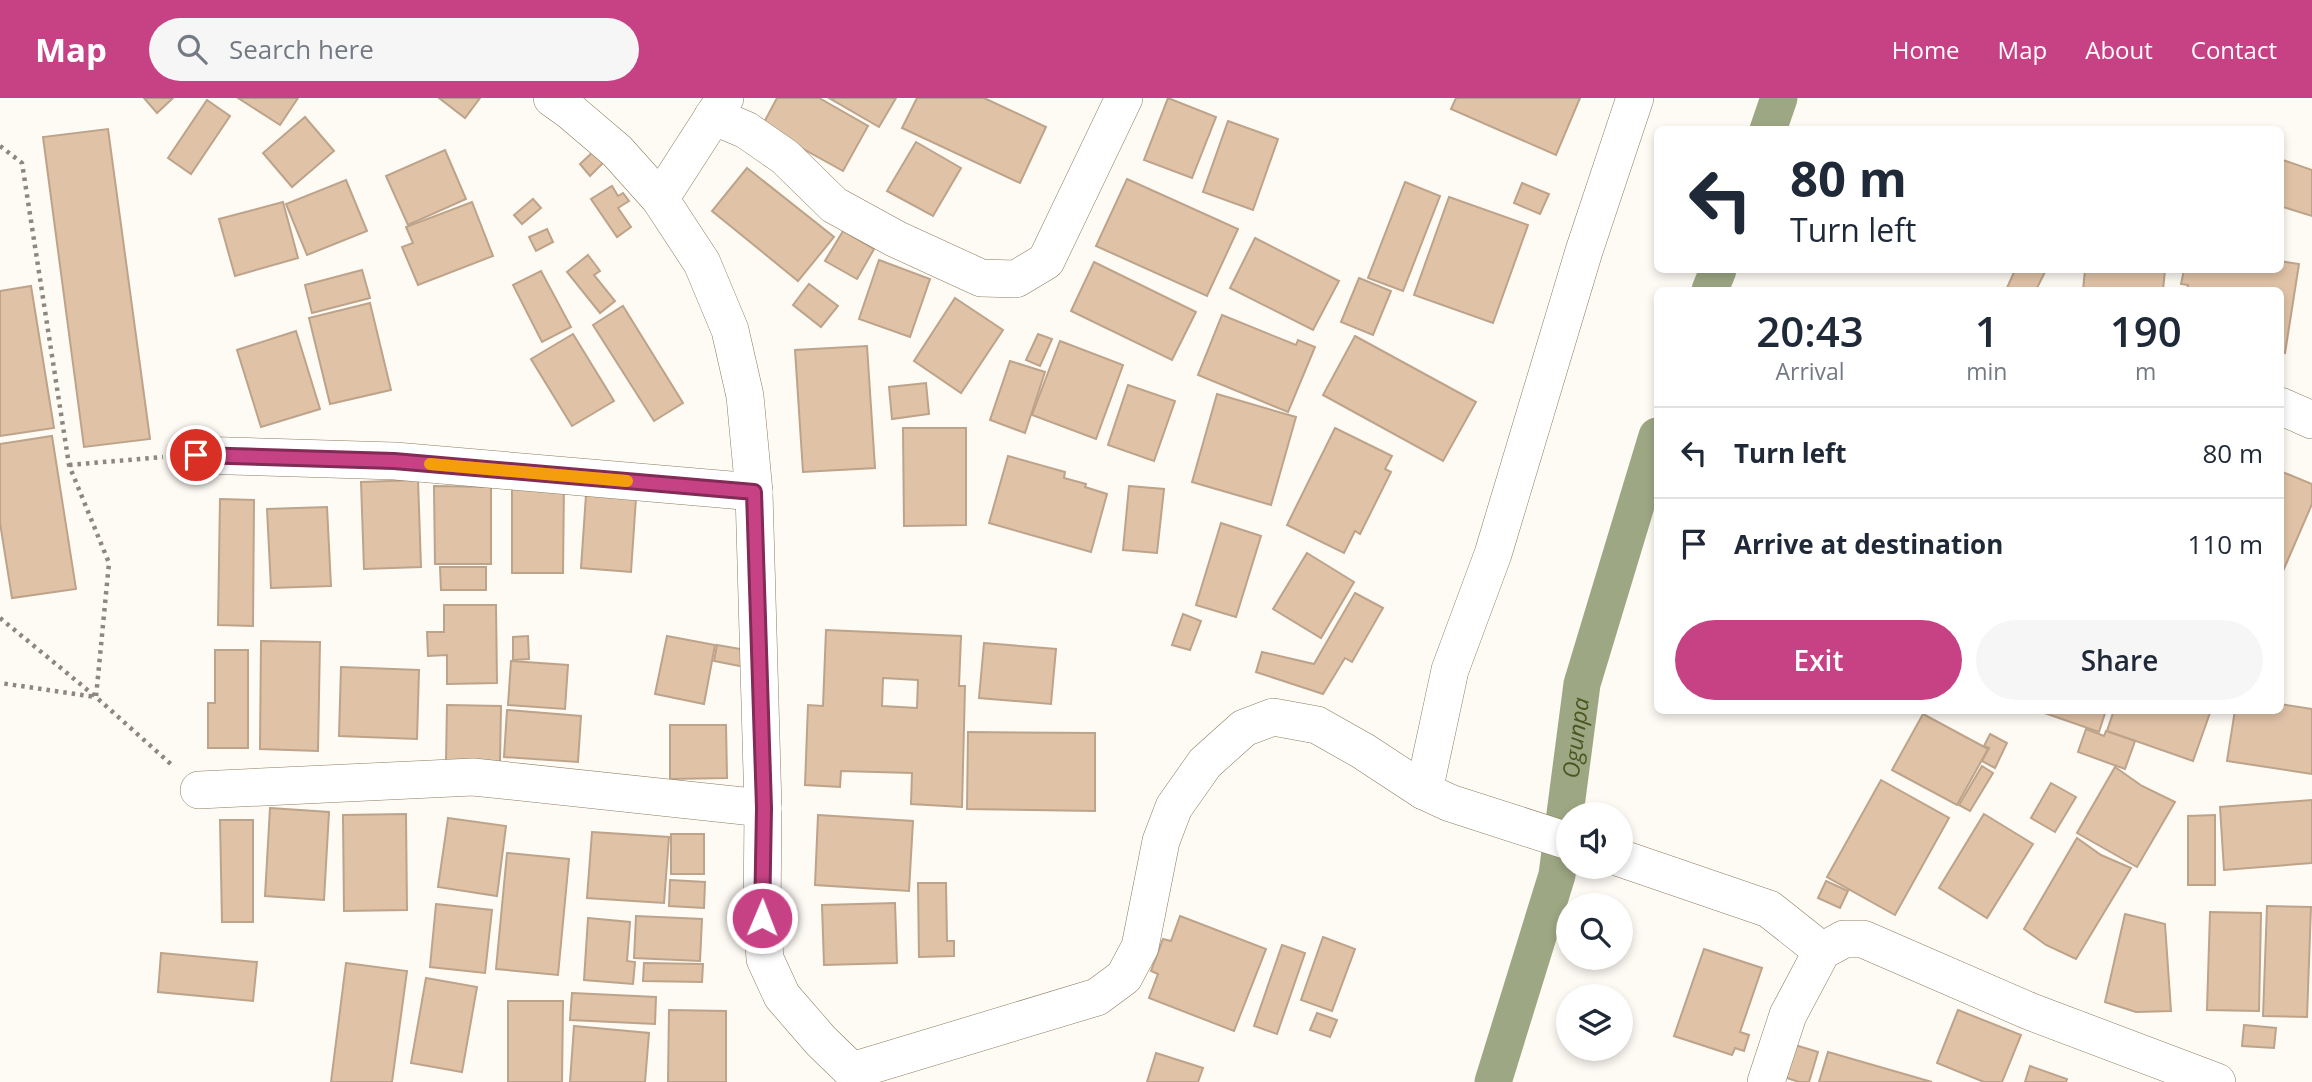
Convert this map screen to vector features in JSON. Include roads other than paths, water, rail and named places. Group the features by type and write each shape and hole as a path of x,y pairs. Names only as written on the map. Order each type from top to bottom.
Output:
{"street":[{"path":"552,98 617,151 660,199 702,263 730,330 745,396 754,492 764,808 762,918 765,959 782,996 856,1076 1097,997 1124,976 1140,947 1161,841 1174,807 1205,763 1244,728 1273,717 1317,725 1437,797 1556,837"},
{"path":"660,199 719,107 785,157 834,205 896,239 981,278 1016,279 1046,261 1124,98"},
{"path":"1437,797 1450,670 1493,554 1584,251 1635,98"},
{"path":"2284,408 2312,420"},
{"path":"196,455 394,461 754,492"},
{"path":"199,790 473,777 764,808"},
{"path":"1633,862 1769,909 1822,951"},
{"path":"1766,1082 1788,1015 1822,951 1844,939 1863,939 2029,1011 2217,1082"}],"waterway":[{"name":"Ogunpa","path":"1769,126 1779,98"},
{"name":"Ogunpa","path":"1711,287 1717,273"},
{"name":"Ogunpa","path":"1493,1082 1557,875 1582,684 1654,446"}]}
